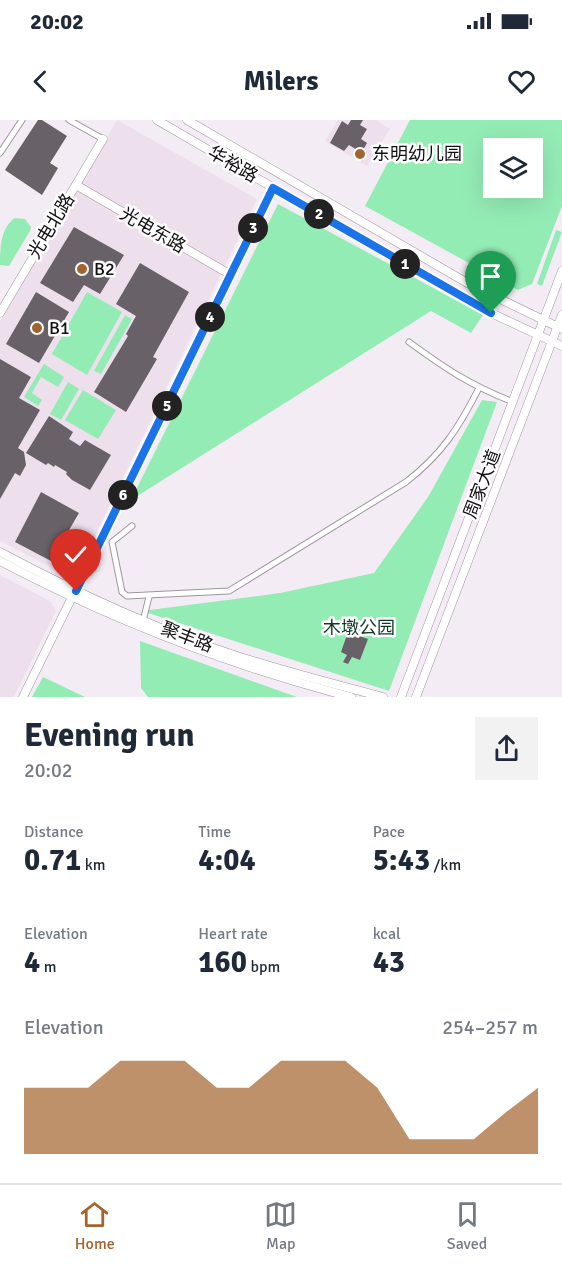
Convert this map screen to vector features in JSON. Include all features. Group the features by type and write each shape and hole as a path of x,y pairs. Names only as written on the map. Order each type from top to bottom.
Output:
{"street":[{"path":"0,153 22,120"},
{"path":"69,120 103,139"},
{"name":"华裕路","path":"157,120 452,291 537,336 562,346"},
{"name":"华裕路","path":"187,120 434,264 512,307 560,328"},
{"name":"光电北路","path":"0,313 103,139"},
{"name":"光电东路","path":"76,185 231,275"},
{"path":"23,697 273,188"},
{"name":"周家大道","path":"401,697 562,271"},
{"name":"周家大道","path":"416,697 552,342 560,328 562,315"},
{"path":"409,342 454,375 513,402"},
{"path":"132,526 112,542 122,592 133,598 229,591 406,482 434,458 454,434 479,388"},
{"name":"聚丰路","path":"0,552 74,595 232,654 294,674 383,697"},
{"name":"聚丰路","path":"0,561 140,628 229,662 351,697"},
{"path":"143,621 149,597"}],"shaded area":[{"path":"117,120 257,199 79,569 64,574 0,541 0,321"},
{"name":"东明幼儿园","path":"338,120 376,120 390,129 367,166 325,141"},
{"path":"0,575 50,601 56,611 14,697 0,697"}],"green space":[{"path":"410,120 562,120 562,206 532,284 518,290 365,206"},
{"path":"278,204 483,315 471,333 431,311 131,500"},
{"path":"15,218 25,219 31,227 30,231 9,266 0,265 4,233 6,227"},
{"path":"556,230 562,232 542,286 537,284"},
{"path":"87,292 122,312 87,375 52,354"},
{"path":"125,315 132,319 101,374 94,371"},
{"path":"44,364 64,377 58,387 41,377 32,393 42,400 38,406 24,397"},
{"path":"68,382 79,389 61,420 50,414"},
{"path":"83,390 116,410 98,439 65,420"},
{"name":"木墩公园","path":"482,400 497,402 389,691 142,611 280,593 374,573 428,497"},
{"path":"140,641 297,697 148,697 141,688"},
{"path":"43,677 85,697 32,697"}],"building":[{"path":"38,120 42,120 67,136 50,163 58,168 42,195 5,170"},
{"path":"351,120 363,120 360,125 367,129 361,139 367,143 363,150 367,152 362,161 354,156 357,150 349,145 344,151 330,143 342,121 348,125"},
{"name":"B2","path":"74,227 124,255 100,294 84,285 73,302 40,283"},
{"path":"140,263 189,292 153,357 157,359 126,412 94,392 128,336 126,334 136,316 116,304"},
{"name":"B1","path":"36,292 69,312 39,363 6,344"},
{"path":"0,359 31,377 19,398 40,410 18,448 24,452 26,465 20,476 15,473 0,499"},
{"path":"49,416 73,432 69,439 80,446 85,440 111,455 90,490 72,480 66,474 67,472 55,465 54,467 48,463 46,465 26,453"},
{"path":"41,492 79,513 51,561 15,542"},
{"path":"348,632 368,639 360,660 352,657 348,664 343,662 347,655 341,652"}],"place":[{"name":"东明幼儿园","path":"360,154"},
{"name":"B2","path":"82,269"},
{"name":"B1","path":"37,328"}],"route":[{"path":"76,591 273,188 491,313"}]}
